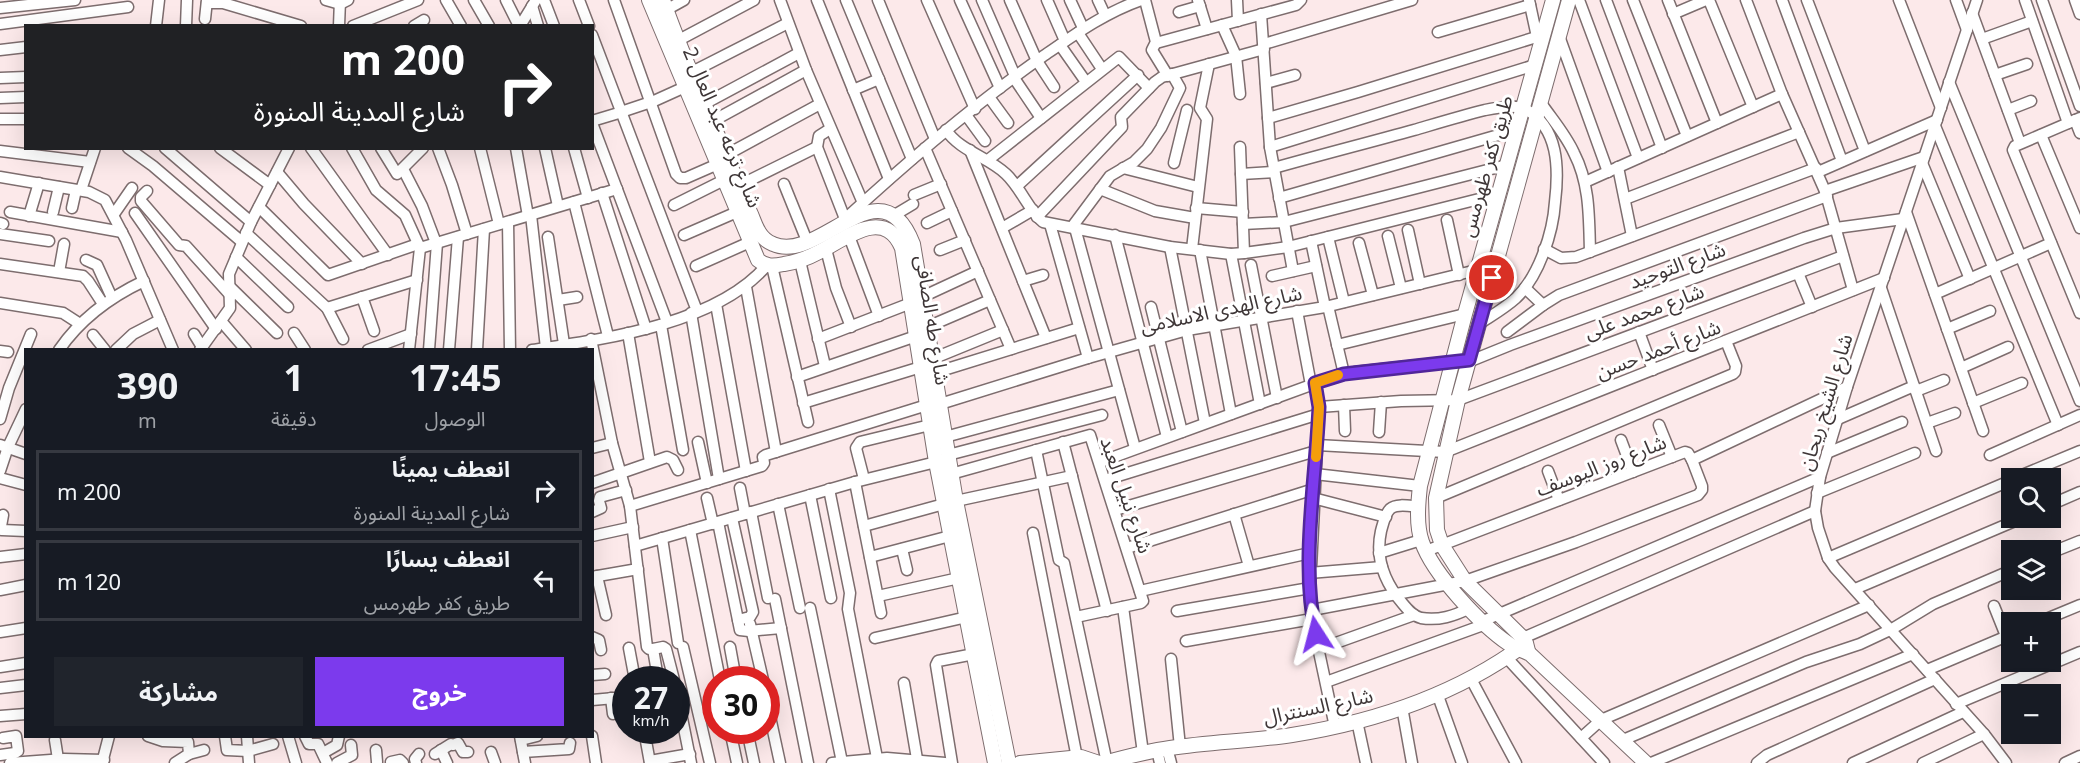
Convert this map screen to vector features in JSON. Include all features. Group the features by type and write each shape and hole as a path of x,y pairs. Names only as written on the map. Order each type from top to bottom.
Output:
{"street":[{"path":"0,8 39,2 75,0"},
{"path":"156,24 159,0"},
{"path":"186,24 187,0"},
{"path":"326,0 343,1 339,24"},
{"path":"358,24 418,0"},
{"path":"446,0 460,24"},
{"path":"474,0 488,24"},
{"path":"506,0 518,24"},
{"path":"544,0 553,24"},
{"path":"579,0 588,24"},
{"path":"614,0 649,103 676,174 680,178 687,178 820,104"},
{"name":"شارع ترعه عبد العال 2","path":"649,0 677,41 711,122 722,159 724,180 737,212 758,260 769,266"},
{"path":"664,5 684,0"},
{"path":"677,41 754,0"},
{"path":"780,0 830,129 863,203"},
{"path":"817,0 889,179"},
{"path":"846,0 912,159"},
{"path":"878,0 935,139"},
{"path":"927,0 970,112 985,141"},
{"path":"960,0 1000,88"},
{"path":"982,0 1014,77 1041,118"},
{"path":"1010,0 1037,61 1054,87"},
{"path":"1047,0 1063,43 1086,82"},
{"path":"1071,0 1081,31 1102,69"},
{"path":"1098,0 1105,15"},
{"path":"843,221 935,139 1014,77 1124,3 1143,0 1156,43"},
{"path":"1236,0 1238,21"},
{"path":"1073,228 1110,176 1134,162 1147,149 1161,128 1180,88 1152,50 1156,43 1296,5 1301,0"},
{"path":"1002,228 1035,213 1122,127 1121,117 1157,80 1412,0"},
{"name":"طريق كفر طهرمس","path":"1553,0 1540,36 1535,65 1452,361 1420,486 1418,507 1424,546 1449,585 1470,609 1520,648 1649,763"},
{"name":"طريق كفر طهرمس","path":"1520,648 1499,615 1464,581 1442,545 1437,530 1436,498 1468,361 1569,0"},
{"path":"1579,0 1638,158"},
{"path":"1606,0 1662,148"},
{"path":"1633,0 1687,136"},
{"path":"1668,0 1717,123"},
{"path":"1673,14 1707,0 1753,107"},
{"path":"1746,0 1782,94 1826,193 1854,290"},
{"path":"1782,0 1842,161"},
{"path":"1807,0 1865,151"},
{"path":"1899,0 1941,108"},
{"path":"1956,0 1967,30"},
{"name":"شارع الشيخ ريحان","path":"1977,0 1847,387 1820,477 1815,512 1828,558 1984,734 2006,763"},
{"path":"2025,0 2080,133"},
{"path":"2042,0 2080,106"},
{"path":"2075,0 2080,14"},
{"path":"205,19 207,1 223,3 294,24"},
{"path":"520,24 534,3"},
{"path":"534,3 538,24"},
{"path":"1179,12 1199,3 1207,29"},
{"path":"1268,118 1540,36 1529,3 1438,32"},
{"name":"شارع ترعه عبد العال 2","path":"664,5 666,26 685,87 738,186 759,232 775,245 787,247 807,241"},
{"path":"0,24 128,7"},
{"path":"1972,13 2008,110 2017,145"},
{"path":"1262,14 1270,147 1293,271"},
{"path":"1982,39 2032,21"},
{"path":"690,73 788,23"},
{"path":"1222,25 1236,56 1240,94"},
{"path":"1559,36 1625,199 1632,236"},
{"path":"594,40 694,312 719,479"},
{"path":"0,50 24,47"},
{"path":"704,104 799,53"},
{"path":"988,160 1102,69 1121,57 1149,87"},
{"path":"1206,117 1200,108 1209,64"},
{"path":"1995,75 2027,64"},
{"path":"1270,147 1535,65"},
{"path":"711,122 806,70"},
{"path":"1017,186 1138,75"},
{"path":"1266,83 1295,75"},
{"path":"0,78 24,76"},
{"path":"853,90 879,79"},
{"path":"1949,82 2080,400"},
{"path":"594,121 649,103 685,87"},
{"path":"1585,182 1782,94"},
{"path":"0,98 24,96"},
{"path":"989,97 1008,123"},
{"path":"2008,110 2031,101"},
{"path":"1540,103 1574,152 1585,182 1590,252"},
{"path":"1171,105 1206,117"},
{"path":"1241,174 1274,170 1485,110 1523,108 1537,117 1551,138 1557,163 1555,207 1544,249 1525,288 1479,324"},
{"path":"1174,163 1187,110"},
{"path":"1206,117 1195,213 1196,250 1214,325 1231,414"},
{"path":"0,119 24,119"},
{"path":"2074,120 2017,145 2013,152 2080,313"},
{"path":"1544,249 1566,258 1576,257 1842,161 1936,123 2058,425"},
{"path":"594,127 664,323 683,450"},
{"path":"830,129 819,136 817,147 843,221"},
{"path":"946,130 953,140 988,160 1017,186 1035,213 1050,224 1170,247 1232,254 1288,247 1499,194"},
{"path":"1279,198 1516,130"},
{"path":"1625,199 1799,132"},
{"path":"2041,135 2080,228"},
{"path":"738,186 817,147"},
{"path":"1240,147 1244,253"},
{"path":"925,148 1011,349"},
{"path":"72,208 94,150"},
{"path":"132,150 244,238 327,308 343,339"},
{"path":"167,150 251,222"},
{"path":"223,150 270,185"},
{"path":"194,334 201,348 230,308 229,274 286,150"},
{"path":"312,150 388,255"},
{"path":"353,150 380,195 403,212 419,246 409,348"},
{"path":"383,150 422,206 436,243 429,348"},
{"path":"439,150 452,185 462,235 449,348"},
{"path":"481,150 503,223 510,348"},
{"path":"516,150 530,215 541,348"},
{"path":"545,150 558,206"},
{"path":"575,150 588,198"},
{"path":"970,150 1046,338"},
{"path":"0,152 90,162"},
{"path":"400,172 412,153"},
{"path":"1507,332 1543,305 1569,291 1826,193 1923,160 1970,279"},
{"path":"1243,224 1284,222 1507,165"},
{"path":"1123,168 1198,187"},
{"path":"277,172 311,212 362,264"},
{"path":"0,177 78,190 98,195 105,200 114,214 144,280 172,348"},
{"path":"674,204 724,180"},
{"path":"29,216 39,183"},
{"path":"784,184 807,241 861,214 875,211 889,213 893,216 913,199 941,184"},
{"path":"53,212 59,187"},
{"path":"114,214 132,188"},
{"path":"259,207 326,274 332,274 388,255 617,189"},
{"path":"1100,189 1155,211 1243,212"},
{"path":"147,191 141,197 141,201 179,245 186,246 229,290 277,333"},
{"path":"602,193 646,329"},
{"path":"574,202 608,336"},
{"path":"927,223 952,211"},
{"path":"684,235 737,212"},
{"path":"10,213 124,236 143,226"},
{"path":"135,213 218,325 244,348"},
{"name":"شارع طه الصافى","path":"893,216 908,230 913,244 917,300"},
{"path":"1905,216 1983,431"},
{"name":"شارع التوحيد","path":"1100,462 1344,374 1468,361 1804,238 1836,228 1905,216"},
{"path":"1447,220 1460,274"},
{"path":"1050,224 1088,358"},
{"path":"1,227 49,241"},
{"name":"شارع طه الصافى","path":"769,266 800,261 869,227 886,229 893,234 902,248 924,332 934,405 945,437 942,459 949,491 950,536 995,763"},
{"path":"1073,228 1136,448"},
{"path":"477,348 484,229"},
{"path":"1408,230 1420,284"},
{"path":"849,236 879,315"},
{"path":"1115,236 1167,437"},
{"path":"1388,236 1401,288"},
{"path":"548,237 558,300 560,346 646,329 716,304 746,287 769,266 808,422"},
{"path":"1329,237 1344,302"},
{"path":"940,250 965,240"},
{"path":"1311,241 1344,374"},
{"path":"696,266 750,242"},
{"path":"1359,243 1373,295"},
{"path":"1935,294 2051,243"},
{"path":"59,272 64,244"},
{"path":"1170,247 1205,423"},
{"path":"826,249 836,288 851,327"},
{"path":"1232,254 1260,404"},
{"name":"شارع محمد على","path":"1458,400 1843,256"},
{"path":"236,257 288,306"},
{"path":"86,260 97,265 107,301"},
{"path":"800,261 825,366"},
{"path":"0,264 83,276 107,301"},
{"path":"1251,265 1277,398"},
{"path":"1272,276 1316,266"},
{"name":"شارع الهدى الاسلامى","path":"776,452 1186,330 1327,306 1477,270"},
{"path":"818,339 917,300 978,271"},
{"path":"1798,273 1812,308"},
{"path":"1023,281 1043,275"},
{"path":"61,348 80,324 107,301 144,280"},
{"path":"327,308 417,280"},
{"path":"1882,283 1936,451"},
{"name":"شارع أحمد حسن","path":"1445,452 1854,290 1882,283"},
{"path":"630,506 762,466 765,463 764,456 776,452 746,287"},
{"path":"1525,288 1543,305"},
{"path":"362,297 374,331"},
{"path":"558,300 577,297"},
{"path":"797,377 924,332 990,300"},
{"path":"0,303 63,313 80,324"},
{"path":"716,304 746,471"},
{"path":"1151,307 1182,432"},
{"path":"1297,311 1319,411 1309,573 1312,615 1335,727"},
{"path":"1947,329 1990,311"},
{"path":"1337,345 1465,314"},
{"path":"118,348 133,334 160,320"},
{"path":"803,403 929,366 1011,349 1079,328"},
{"path":"929,366 1003,330"},
{"path":"1639,332 1653,370"},
{"path":"294,333 305,348"},
{"path":"628,333 650,462"},
{"path":"25,348 31,334"},
{"path":"376,348 411,334"},
{"path":"93,335 103,348"},
{"path":"591,339 593,348"},
{"path":"1436,498 1733,374 1736,366 1726,341"},
{"path":"1961,368 2008,347"},
{"path":"0,419 24,352"},
{"path":"594,354 612,442 630,506 647,648 663,647 671,666"},
{"path":"1838,419 1915,388 1944,380"},
{"path":"1973,403 2022,382"},
{"name":"شارع روز اليوسف","path":"1379,553 1442,545 1685,452 1692,460 1847,387"},
{"path":"945,437 1119,390"},
{"path":"1105,480 1344,405 1458,400"},
{"path":"1379,432 1381,402"},
{"name":"شارع طه الصافى","path":"934,405 930,425 942,459 1009,763"},
{"path":"1344,405 1345,431"},
{"path":"0,471 4,446 24,412"},
{"path":"1927,423 1955,413"},
{"path":"635,546 829,489 1102,415"},
{"path":"1990,455 2080,415"},
{"path":"1827,453 1902,422"},
{"path":"881,613 864,526 856,448 860,442 930,425"},
{"path":"1659,425 1672,457"},
{"name":"شارع نبيل العبد","path":"949,491 1036,450 1090,435 1140,591"},
{"path":"1621,440 1633,472"},
{"path":"594,447 612,442"},
{"path":"698,442 707,483"},
{"path":"1063,442 1107,611"},
{"path":"4,446 24,453"},
{"path":"1115,510 1317,448 1445,452"},
{"path":"1036,450 1059,560 1064,563 1076,617 1104,763"},
{"path":"2039,468 2080,451"},
{"path":"1817,493 1915,453"},
{"path":"594,482 669,457 678,470"},
{"path":"1186,641 1449,585 1576,542 1698,495 1702,486 1692,460"},
{"path":"1548,471 1559,500"},
{"path":"1315,474 1420,486"},
{"path":"864,526 949,491 1043,482 1072,476"},
{"path":"1326,682 1485,622 1820,477"},
{"path":"0,478 24,484"},
{"path":"1828,558 2001,484"},
{"path":"740,488 781,628 808,763"},
{"path":"829,489 850,601 848,609 884,760"},
{"path":"594,511 601,508 600,496 626,490"},
{"path":"2061,500 2080,492"},
{"path":"1127,548 1234,514 1314,494 1386,517"},
{"path":"810,495 831,598"},
{"path":"707,498 742,622 753,631 760,666"},
{"path":"778,504 841,762 917,759 945,763"},
{"path":"1418,507 1395,507 1390,509 1386,517 1380,538 1379,553 1386,580 1395,595 1414,615 1421,618 1446,619 1470,609"},
{"path":"1604,763 1581,738 1520,648 1815,512"},
{"path":"1234,514 1250,566"},
{"path":"3,515 2,530 24,531"},
{"path":"732,518 752,609 752,616 742,622"},
{"path":"594,536 633,527"},
{"path":"1855,589 2001,527"},
{"path":"690,530 717,666"},
{"path":"1033,533 1077,758"},
{"path":"870,557 950,536"},
{"path":"662,538 680,645 710,763"},
{"path":"2061,549 2080,541"},
{"path":"902,549 908,570"},
{"path":"1076,617 1141,603 1143,601 1140,591 1310,553"},
{"path":"0,557 24,554"},
{"path":"1309,573 1382,567"},
{"path":"606,615 595,576 638,569"},
{"path":"1623,740 1806,662 1848,648 1892,629 1933,604 2001,575"},
{"path":"878,596 959,578"},
{"path":"0,590 24,585"},
{"path":"1176,611 1310,588"},
{"path":"1581,738 1601,720 1869,605"},
{"path":"2061,613 2080,605"},
{"path":"1994,606 2001,620"},
{"path":"1123,607 1161,752 1171,763"},
{"path":"1319,649 1414,615"},
{"path":"875,638 967,618"},
{"path":"0,632 24,628"},
{"path":"753,631 781,628"},
{"path":"594,637 598,638 601,650"},
{"path":"1927,670 2001,638"},
{"path":"730,647 733,666"},
{"path":"629,648 632,666"},
{"name":"شارع السنترال","path":"1020,763 1081,757 1104,763 1161,752 1290,735 1357,722 1402,707 1471,679 1520,648"},
{"path":"653,649 654,666"},
{"path":"1853,763 1959,708 2080,652"},
{"path":"952,763 936,667 938,661 974,654"},
{"path":"1649,763 1913,654"},
{"path":"1161,752 1171,659"},
{"path":"0,667 24,663"},
{"path":"594,675 605,674"},
{"path":"1471,679 1516,763"},
{"path":"1757,763 1767,755 1935,680"},
{"path":"904,682 917,759"},
{"path":"0,688 24,686"},
{"path":"1437,693 1462,763"},
{"path":"594,700 611,698 612,703"},
{"path":"1402,707 1412,763"},
{"path":"0,716 24,714"},
{"path":"1357,722 1366,763"},
{"path":"1923,763 1984,734"},
{"path":"0,755 18,751 16,736 3,738"},
{"path":"10,763 58,759 103,762 109,738"},
{"path":"225,738 227,750 248,751 273,744"},
{"path":"247,738 249,763"},
{"path":"289,738 296,763"},
{"path":"306,738 309,744 318,744 326,755"},
{"path":"322,738 326,755"},
{"path":"326,755 338,744 339,738"},
{"path":"521,738 524,758 569,749 570,743"},
{"path":"592,738 596,763"},
{"path":"167,739 184,739 188,742 189,754"},
{"path":"56,740 58,759"},
{"path":"447,763 438,752 451,744 458,743 463,752 468,752"},
{"path":"647,744 650,762 690,759 687,744"},
{"path":"733,744 738,763"},
{"path":"750,744 754,763"},
{"path":"776,744 780,763"},
{"path":"337,763 352,755 351,745"},
{"path":"176,763 189,754 204,750"},
{"path":"376,750 376,763 393,763"},
{"path":"491,752 495,763"},
{"path":"2066,763 2080,756"}],"slow traffic":[{"path":"1316,457 1319,407 1315,383 1338,375"}],"route":[{"path":"1316,634 1312,620 1309,573 1319,407 1315,383 1344,374 1469,360 1492,278"}]}
